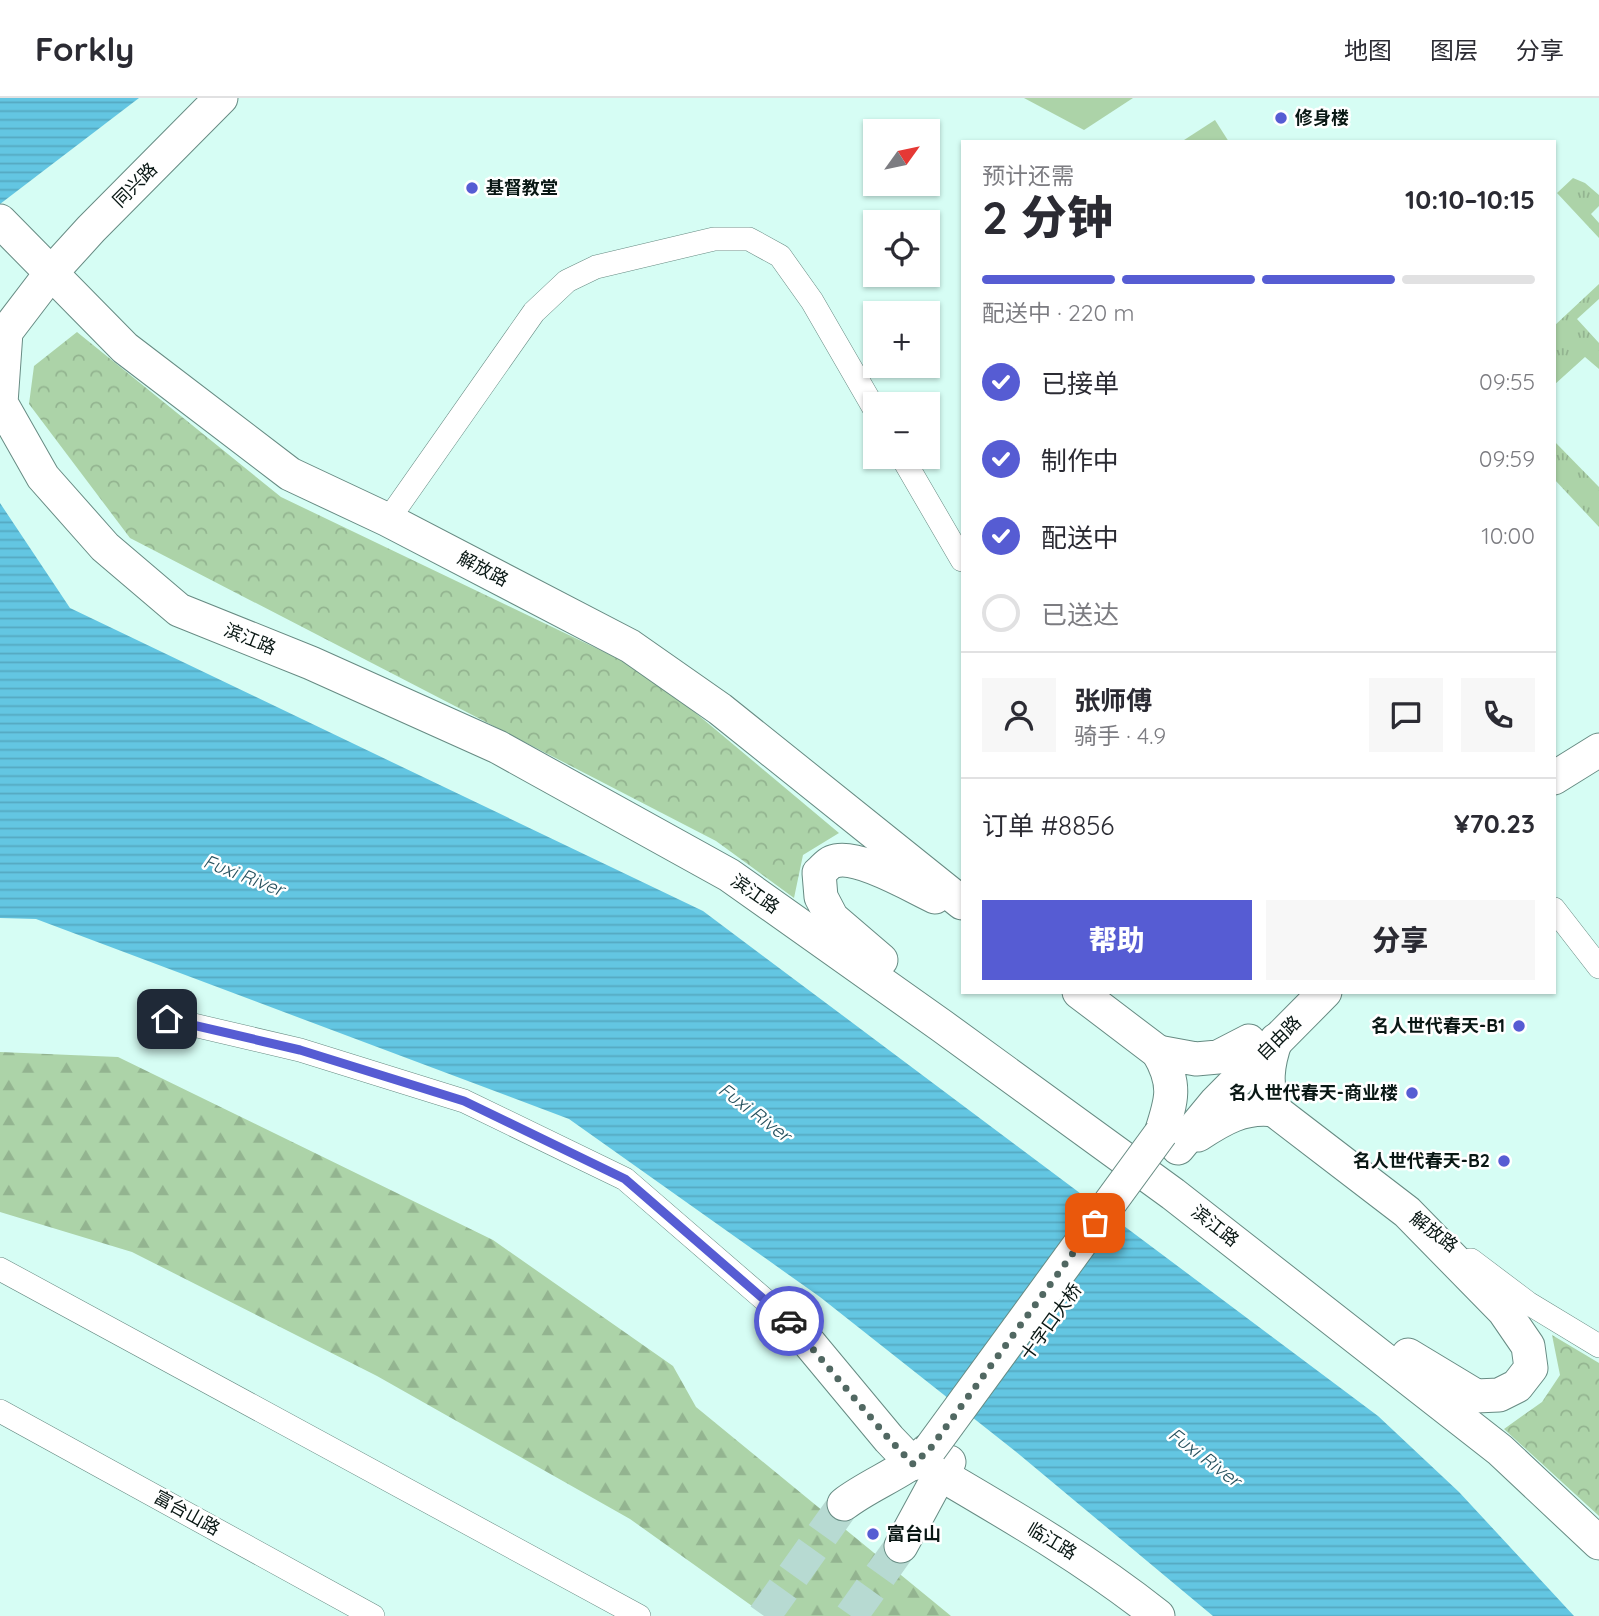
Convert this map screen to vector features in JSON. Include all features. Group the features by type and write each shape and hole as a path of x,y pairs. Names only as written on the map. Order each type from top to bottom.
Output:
{"main road":[{"name":"同兴路","path":"51,273 221,98"},
{"name":"解放路","path":"5,226 125,348 290,474 388,520 630,646 720,709 961,902"},
{"name":"滨江路","path":"51,273 6,332 1,402 43,477 105,547 179,610 311,663 498,747 729,876 1173,1194 1500,1450 1599,1543"},
{"path":"1556,755 1599,729"},
{"path":"1556,777 1599,750"},
{"path":"942,1026 903,980 832,918 821,897 819,873 831,862 848,859 876,869 961,910"},
{"path":"1082,994 1158,1052 1168,1069 1172,1088 1169,1141 1242,1111 1258,1108 1275,1110 1268,1093 1269,1058 1263,1040 1218,1057 1196,1059 1158,1052"},
{"name":"自由路","path":"1169,1141 1263,1040 1298,994"},
{"name":"自由路","path":"1263,1040 1322,994"},
{"name":"解放路","path":"1275,1110 1407,1212"},
{"name":"十字口大桥","path":"901,1546 933,1462 1169,1141"},
{"path":"1347,1328 1404,1353 1476,1396 1499,1395 1517,1385 1531,1368 1528,1346 1504,1311 1407,1212"},
{"name":"临江路","path":"805,1338 889,1439 933,1462 1069,1550 1113,1580 1157,1616"},
{"path":"844,1504 855,1496 933,1462"}],"street":[{"path":"388,520 534,312 567,281 596,267 714,239 750,239 780,257 812,301 865,392"},
{"path":"909,469 961,558"},
{"path":"1556,912 1599,967"},
{"name":"临江路","path":"167,1019 300,1050 464,1101 625,1179 795,1326 805,1338"},
{"name":"解放路","path":"1407,1212 1528,1303 1599,1346"},
{"path":"0,1269 639,1616"},
{"name":"富台山路","path":"0,1411 373,1616"}],"green space":[{"path":"1024,98 1133,98 1084,130"},
{"path":"1215,120 1228,140 1184,140"},
{"path":"1573,178 1585,183 1599,195 1599,206 1591,214 1599,223 1599,238 1557,193"},
{"path":"1599,284 1599,299 1577,319 1599,343 1599,369 1585,357 1556,383 1556,324"},
{"path":"77,332 281,497 648,673 839,833 803,855 794,898 716,841 130,538 29,404 34,366"},
{"path":"1556,443 1599,487 1599,527 1556,481"},
{"path":"0,1052 118,1057 493,1240 673,1366 696,1407 951,1616 766,1616 630,1519 377,1376 132,1252 0,1212"},
{"path":"1552,1335 1599,1363 1599,1516 1504,1429 1542,1402 1560,1375"}],"water":[{"path":"0,98 139,98 0,204"},
{"name":"Fuxi River","path":"0,503 70,608 703,911 1378,1416 1459,1492 1574,1616 1213,1616 1015,1451 820,1297 569,1119 36,919 0,918"}],"tunnel":[{"path":"764,1616 844,1504"},
{"path":"851,1616 901,1546"}],"way so far":[{"path":"789,1321 913,1464 930,1449 1095,1223"}],"place":[{"name":"修身楼","path":"1281,118"},
{"name":"基督教堂","path":"472,188"},
{"name":"名人世代春天-B1","path":"1519,1026"},
{"name":"名人世代春天-商业楼","path":"1412,1093"},
{"name":"名人世代春天-B2","path":"1504,1161"},
{"name":"富台山","path":"873,1534"}],"route":[{"path":"167,1019 300,1050 464,1101 625,1179 789,1321"}]}
